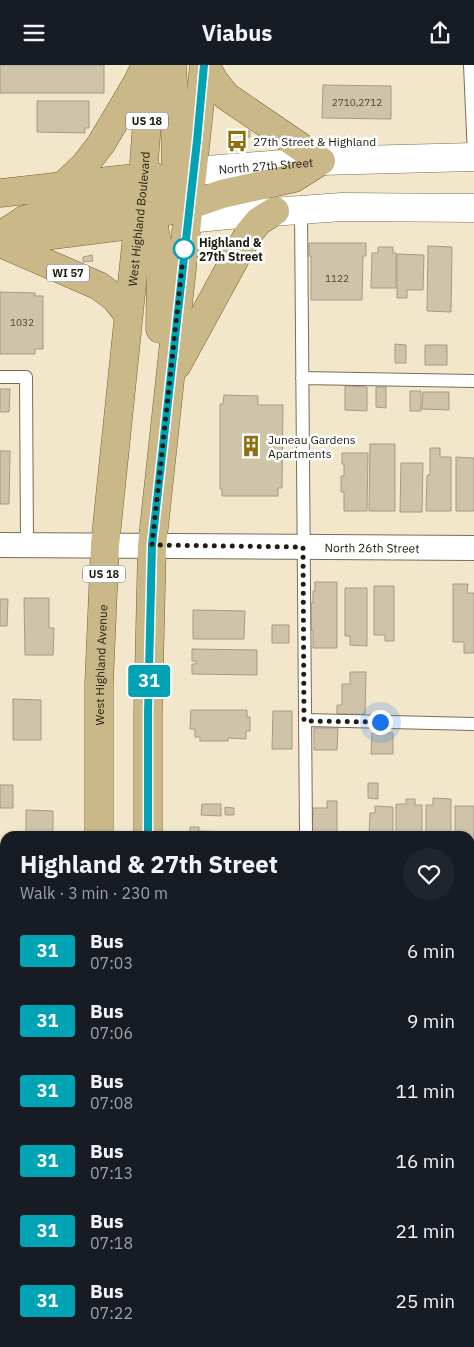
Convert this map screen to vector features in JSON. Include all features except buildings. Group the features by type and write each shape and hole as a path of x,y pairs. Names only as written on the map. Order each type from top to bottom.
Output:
{"main road":[{"path":"64,185 84,166 101,143 146,65"},
{"name":"West Highland Boulevard","path":"128,314 145,204 151,65"},
{"path":"172,65 175,120 185,193"},
{"path":"0,239 44,236 185,193 222,194 294,178 322,161 226,96 204,65"},
{"path":"148,831 148,713 152,545 170,378 185,193 204,65"},
{"name":"North 27th Street","path":"322,161 474,156"},
{"path":"0,193 64,185 145,204 185,193 288,210 342,207 474,208"},
{"path":"145,204 159,251 161,272 160,349 170,378"},
{"path":"170,378 249,233 259,221 288,210"},
{"name":"WI 57","path":"0,239 98,287 115,298 128,314"},
{"name":"West Highland Avenue","path":"99,831 99,684 105,545 128,314"}],"street":[{"name":"North 26th Street","path":"0,545 474,548"}],"lane":[{"path":"470,65 474,156"},
{"path":"288,210 302,378 306,831"},
{"path":"0,377 26,377 27,545"},
{"path":"302,378 474,381"},
{"path":"304,721 474,724"}],"bus line":[{"name":"31","path":"148,831 148,713 152,545 204,65"}],"place":[{"name":"27th Street & Highland","path":"237,141"},
{"name":"Highland & 27th Street","path":"184,249"},
{"name":"Juneau Gardens Apartments","path":"251,446"}],"route":[{"path":"184,249 152,545 303,547 304,721 380,722"}]}
